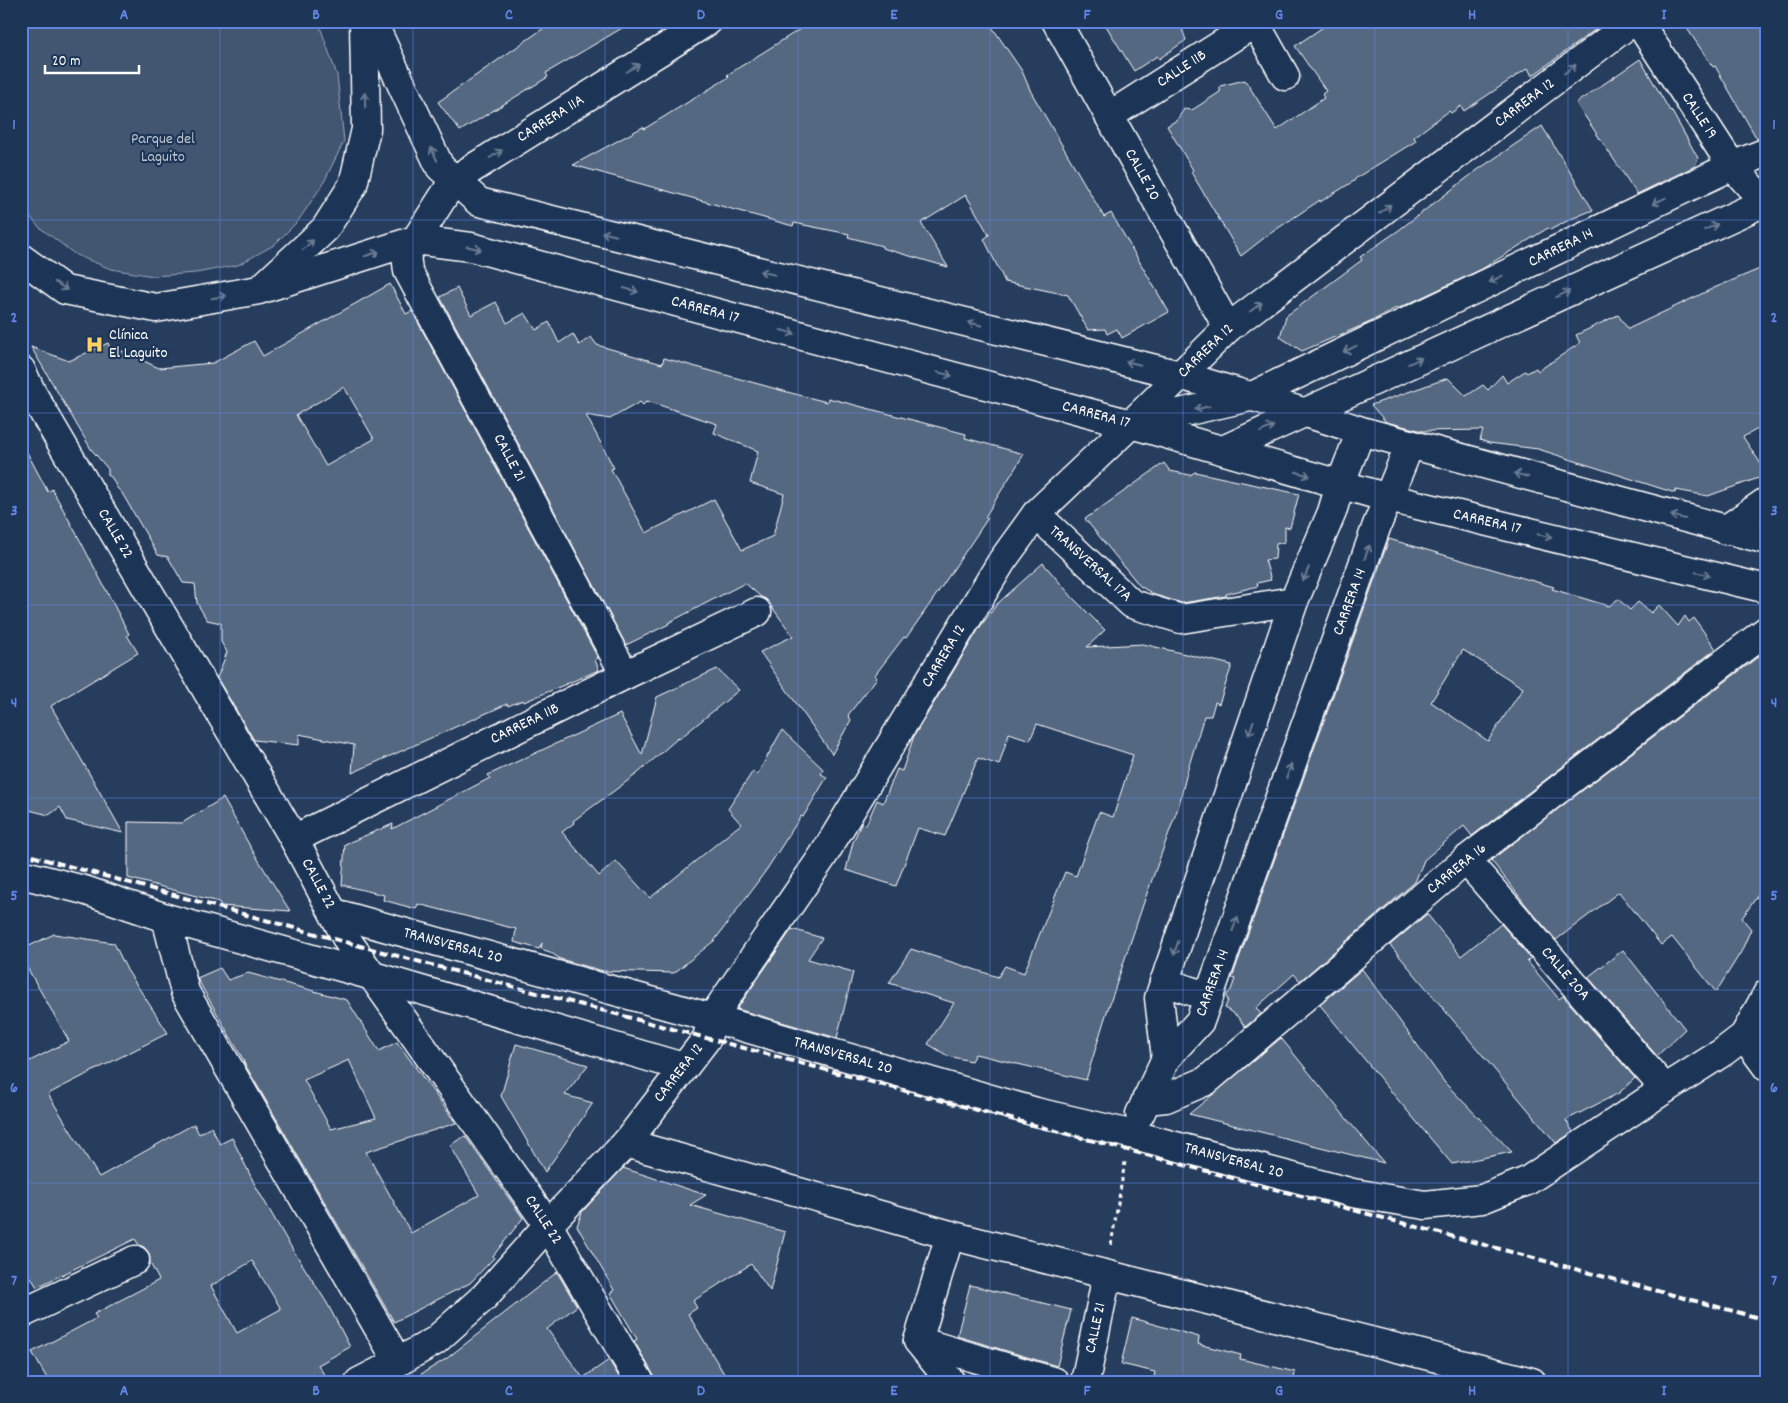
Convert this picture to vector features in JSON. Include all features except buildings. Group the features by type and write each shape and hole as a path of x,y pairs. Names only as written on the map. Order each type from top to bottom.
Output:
{"street":[{"path":"260,290 325,229 353,185 366,129 364,21"},
{"path":"372,21 440,167 479,202 1180,375 1305,412 1361,431 1767,540"},
{"name":"CALLE 20","path":"1056,21 1228,328"},
{"name":"CARRERA 12","path":"359,1382 435,1341 485,1296 548,1225 626,1143 707,1038 712,1018 823,856 1002,561 1036,514 1228,328 1633,21"},
{"name":"CALLE 19","path":"1638,21 1732,166 1766,203"},
{"path":"1254,22 1285,76"},
{"name":"CALLE 11B","path":"1109,116 1254,22"},
{"name":"CARRERA 11A","path":"421,240 454,180 690,26"},
{"name":"CARRERA 14","path":"1130,424 1250,397 1732,166 1767,152"},
{"path":"1223,450 1766,203"},
{"path":"21,258 65,290 156,308 260,290 421,240"},
{"name":"CARRERA 17","path":"421,240 480,249 1130,424 1388,498 1767,589"},
{"name":"CALLE 21","path":"421,240 406,255 408,271 626,675"},
{"name":"CALLE 22","path":"25,387 294,839 348,943 548,1225 640,1382"},
{"path":"1166,1058 1159,998 1294,601 1332,512 1340,485 1361,431"},
{"name":"CARRERA 14","path":"1130,1134 1166,1058 1200,1021 1377,524 1410,444"},
{"path":"1725,530 1767,501"},
{"name":"TRANSVERSAL 17A","path":"1036,514 1132,604 1181,619 1294,601"},
{"name":"CARRERA 11B","path":"294,839 757,612"},
{"name":"CARRERA 16","path":"1146,1100 1166,1098 1206,1081 1466,860 1767,630"},
{"name":"CALLE 20A","path":"1466,860 1664,1089"},
{"path":"21,874 84,890 166,918 373,976 683,1067"},
{"name":"TRANSVERSAL 20","path":"334,913 712,1018 1036,1112 1130,1134 1353,1193 1425,1205 1482,1199 1527,1181 1664,1089 1723,1052 1744,1036"},
{"path":"166,918 185,992 398,1362"},
{"path":"1164,982 1209,997"},
{"path":"1767,994 1744,1036 1767,1067"},
{"path":"626,1143 950,1235 1522,1380"},
{"path":"918,1341 950,1235"},
{"path":"21,1314 136,1260"},
{"name":"CALLE 21","path":"1085,1382 1107,1275"},
{"path":"918,1341 951,1382"},
{"path":"918,1341 1055,1382"}],"path":[{"path":"1107,1275 1130,1134"}],"green space":[{"name":"Parque del Laguito","path":"21,21 318,21 337,75 344,141 323,184 298,221 274,245 238,265 196,273 153,276 111,269 76,255 39,227 21,206"}],"railway":[{"path":"21,853 349,943 1767,1320"}],"place":[{"name":"Clínica El Laguito","path":"95,344"}]}
